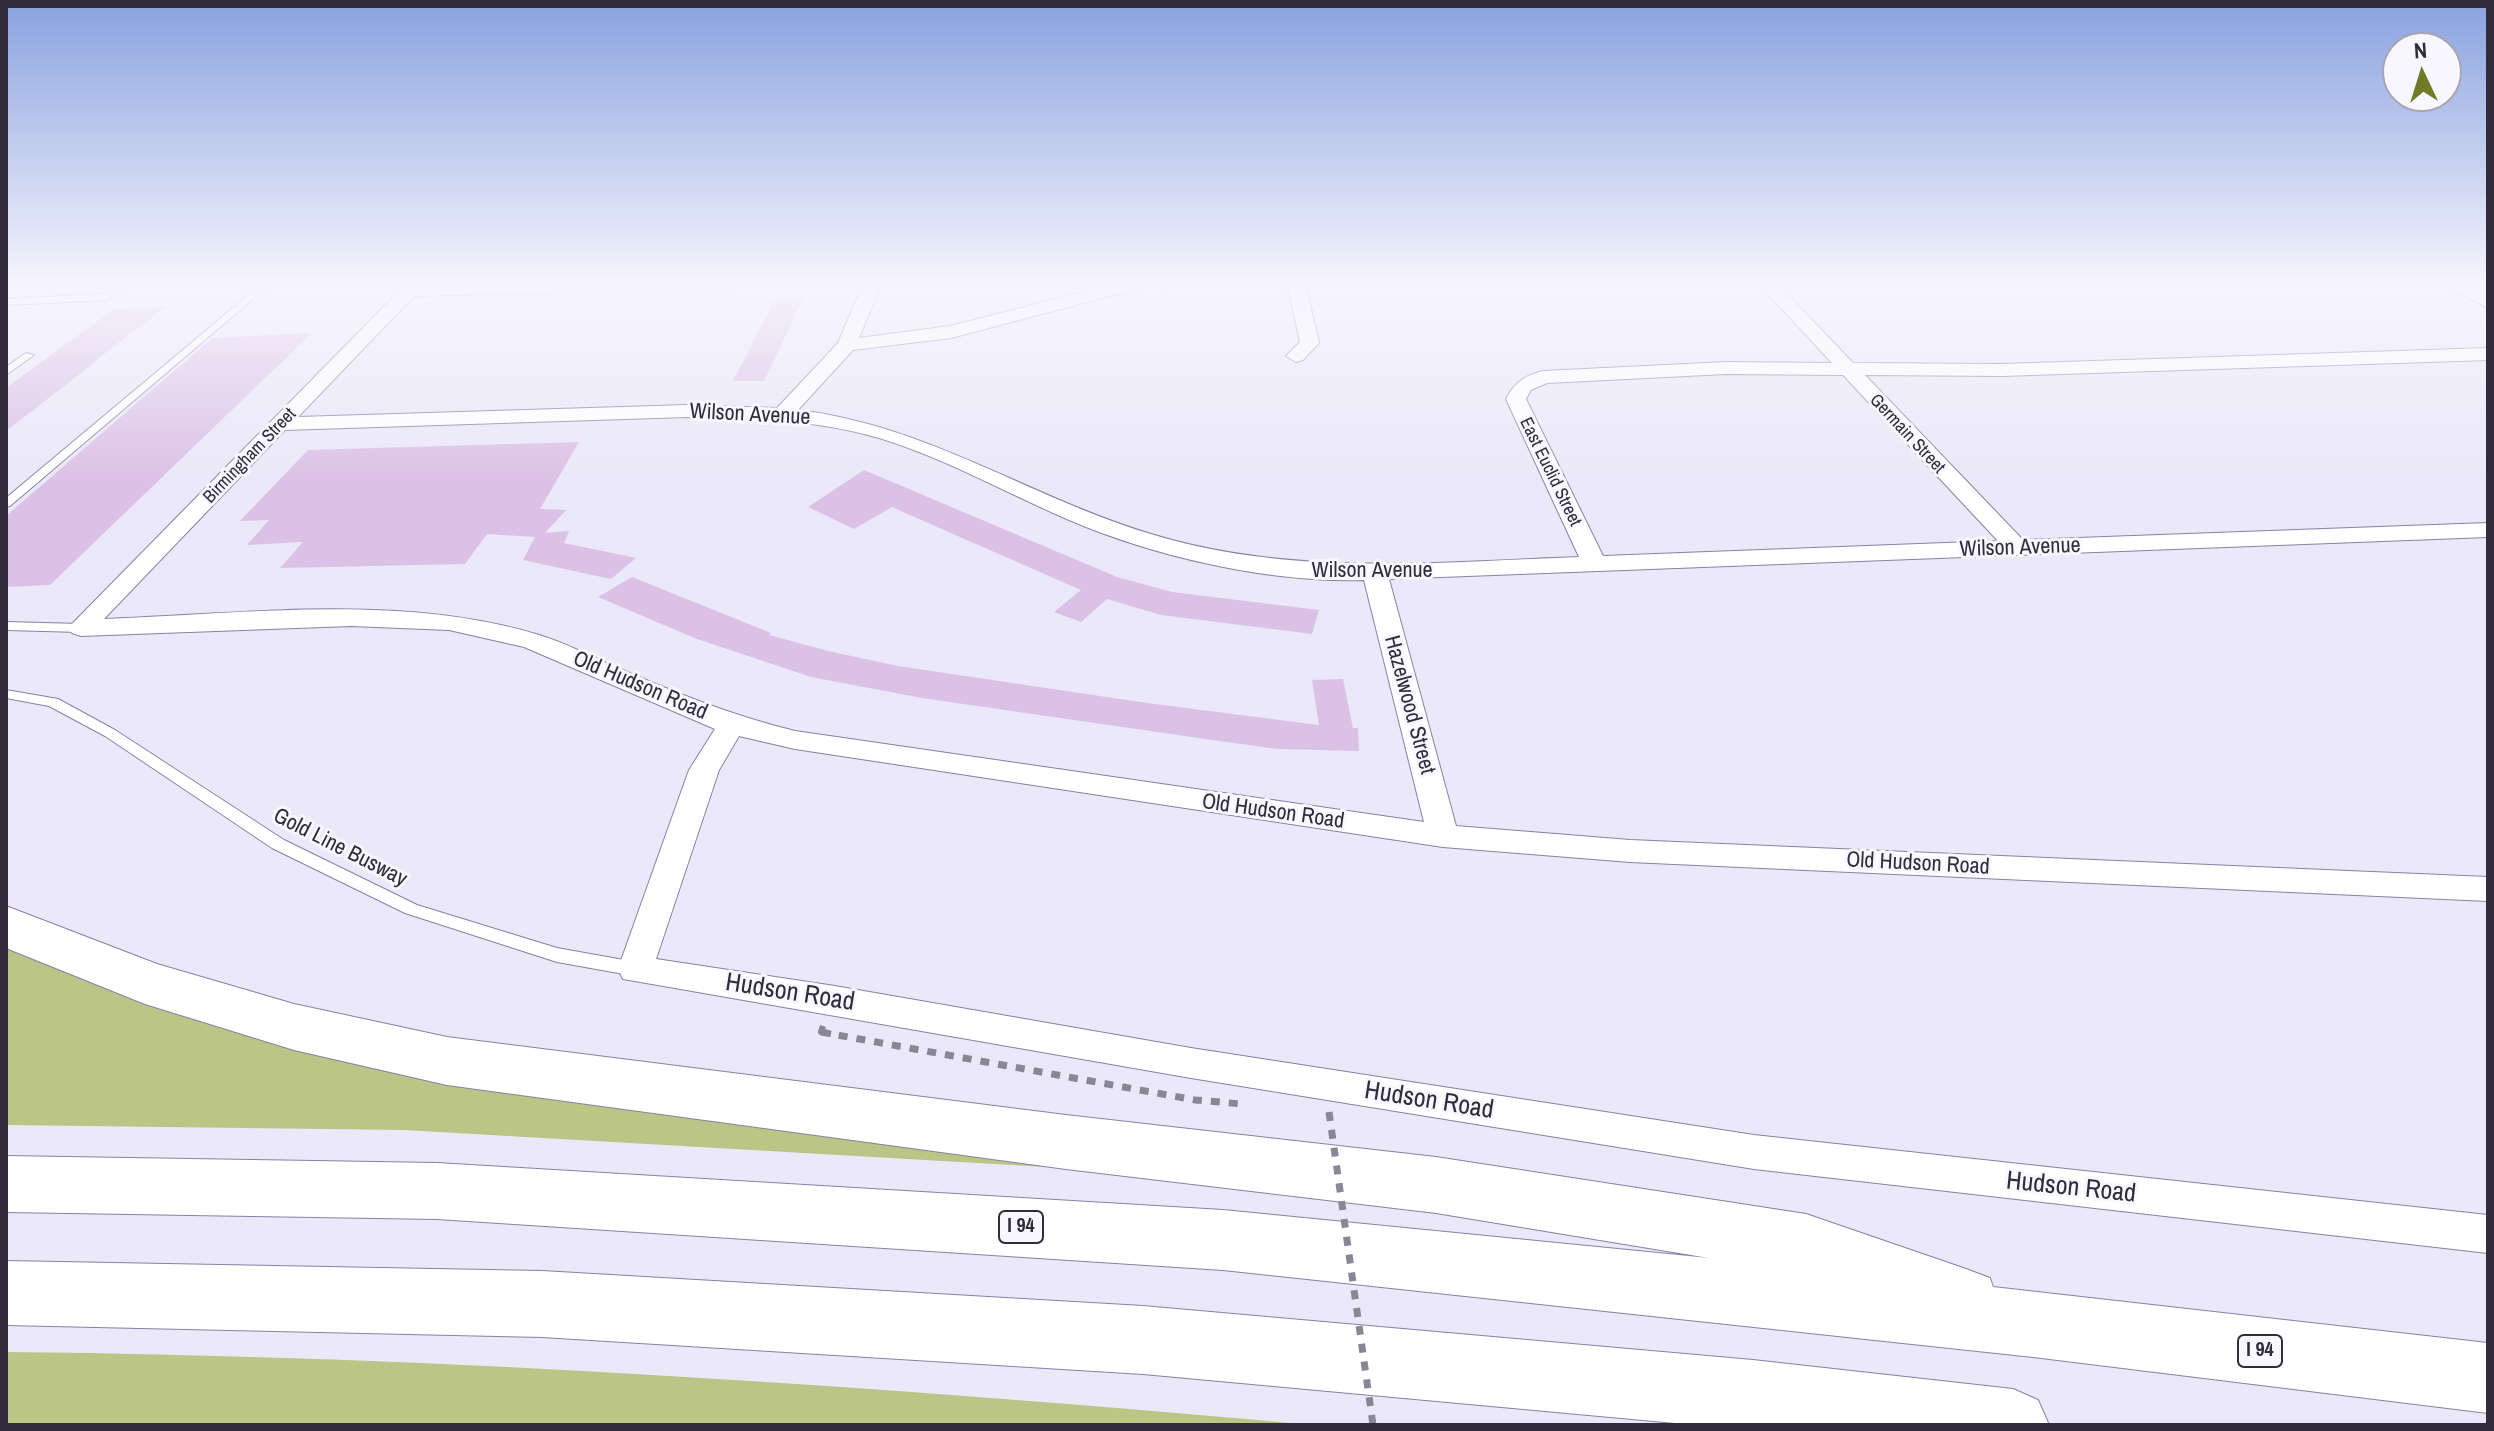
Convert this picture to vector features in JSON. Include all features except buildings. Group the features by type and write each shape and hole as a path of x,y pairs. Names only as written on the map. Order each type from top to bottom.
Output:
{"highway":[{"path":"6,926 145,982 294,1027 447,1061 1066,1142 1436,1185 1791,1241 2033,1324"},
{"name":"I 94","path":"6,1184 437,1191 1223,1240 2033,1324 2488,1378"},
{"path":"6,1293 542,1304 1143,1340 1753,1395 2013,1425"}],"street":[{"name":"Birmingham Street","path":"81,628 354,349"},
{"path":"783,414 843,349"},
{"path":"1296,356 1304,349"},
{"name":"Germain Street","path":"1827,349 2017,548"},
{"name":"East Euclid Street","path":"1595,565 1516,399 1523,386 1543,377 1570,373 1740,368 2002,370 2488,354"},
{"name":"Wilson Avenue","path":"282,424 687,411 783,414 832,421 889,434 929,449 1100,524 1189,552 1303,571 1375,574 2488,530"},
{"name":"Hazelwood Street","path":"1375,574 1443,836"},
{"name":"Old Hudson Road","path":"81,628 351,618 449,622 532,641 732,725 795,740 889,757 1443,836 1630,851 2488,889"},
{"path":"635,969 704,770 732,725"},
{"name":"Hudson Road","path":"635,969 850,1002 1206,1065 1754,1152 2488,1234"}],"lane":[{"path":"6,504 190,349"},
{"path":"6,372 29,355"},
{"path":"6,626 81,628"},
{"name":"Gold Line Busway","path":"6,694 53,702 110,733 278,844 411,909 557,955 635,969"}],"path":[{"path":"1329,1112 1373,1425"}],"green space":[{"path":"6,938 57,963 1064,1168 404,1130 6,1125"},
{"path":"6,1352 333,1360 660,1375 1313,1425 6,1425"}]}
